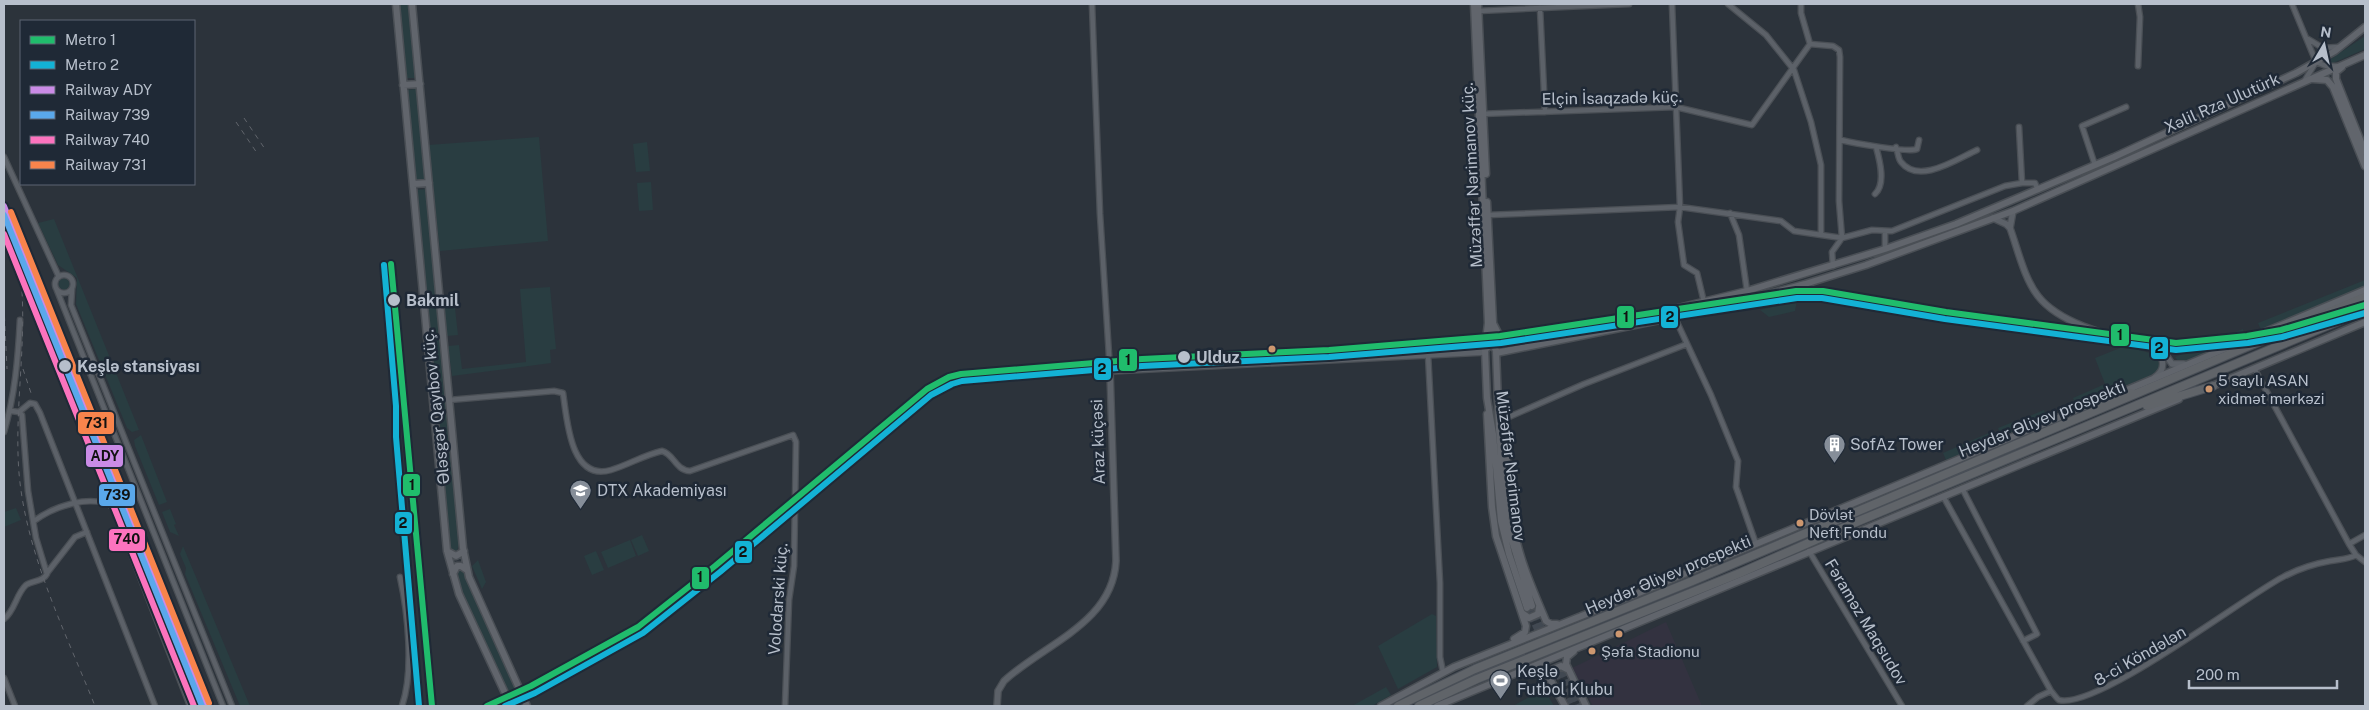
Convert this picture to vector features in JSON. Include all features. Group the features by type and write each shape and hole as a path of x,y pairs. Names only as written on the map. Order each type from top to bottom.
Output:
{"highway":[{"name":"Heydər Əliyev prospekti","path":"1398,706 1475,669 2162,384 2365,297"},
{"name":"Heydər Əliyev prospekti","path":"1419,706 1478,679 1740,573 1864,519 2365,310"},
{"path":"2100,401 2162,384"},
{"path":"2112,416 2213,386"}],"main road":[{"name":"Ələsgər Qayıbov küç.","path":"396,4 447,551 452,575 511,706"},
{"name":"Ələsgər Qayıbov küç.","path":"412,4 467,570 527,706"},
{"path":"1474,4 1481,114 1488,323 1490,350 1502,420 1512,521 1525,569 1539,606 1548,623 1566,622"},
{"path":"1476,12 1478,4"},
{"path":"2316,62 2345,44 2365,27"},
{"name":"Xəlil Rza Ulutürk","path":"1490,350 1619,330 1675,318 1805,284 1959,232 2013,211 2365,54"},
{"name":"Xəlil Rza Ulutürk","path":"1490,350 1510,341 1704,302 1833,266 1885,249 1956,224 2096,165 2316,62"},
{"path":"2350,62 2338,70 2336,79 2365,152"},
{"path":"2304,81 2320,79 2331,84 2365,166"},
{"path":"404,85 420,84"},
{"name":"Müzəffər Nərimanov küç.","path":"1481,114 1493,322 1490,350"},
{"path":"2114,157 2117,164"},
{"path":"413,184 429,183"},
{"path":"1956,224 1959,232"},
{"path":"1454,667 1756,544 2365,290"},
{"path":"1617,321 1619,330"},
{"path":"1493,322 1500,335 1510,341"},
{"path":"1437,706 1520,670 2365,322"},
{"name":"Müzəffər Nərimanov","path":"1490,350 1487,398 1493,434 1501,521 1526,609"},
{"path":"1497,397 1506,522 1529,618 1534,618 1538,614 1539,606"},
{"path":"447,551 456,556 464,551"},
{"path":"452,575 456,566 461,566 467,570"},
{"path":"1381,706 1443,672 1524,634 1526,609"},
{"path":"1580,646 1567,658 1567,669 1586,706"},
{"path":"1551,679 1554,669 1562,666 1567,669"},
{"path":"1520,670 1543,669 1551,679 1565,706"}],"street":[{"name":"Araz küçəsi","path":"997,706 998,691 1004,681 1086,620 1103,602 1112,586 1116,561 1110,370 1100,214 1092,4"},
{"path":"1476,12 1629,4"},
{"path":"1672,4 1680,206 1678,222 1684,265 1697,273 1704,302"},
{"path":"1728,4 1766,35 1794,70 1811,122 1821,165 1821,234"},
{"path":"1801,4 1801,14 1810,44 1833,46 1839,50 1841,140 1839,201 1842,238 1832,252 1833,266"},
{"path":"2138,4 2140,17 2138,66"},
{"path":"2292,4 2308,38 2316,62"},
{"path":"1540,8 1545,112"},
{"path":"2308,38 2318,46"},
{"name":"Elçin İsaqzadə küç.","path":"1481,114 1676,107 1752,125 1794,70 1810,44"},
{"path":"2312,52 2313,47 2332,48 2345,44"},
{"path":"2316,62 2330,66 2350,62"},
{"path":"2304,81 2316,62"},
{"path":"2096,165 2082,126 2126,107"},
{"path":"2019,127 2022,183"},
{"path":"1841,140 1876,147 1896,147 1914,151 1919,140"},
{"path":"1875,194 1879,190 1881,183 1876,147"},
{"path":"1896,147 1901,162 1911,170 1921,172 1945,165 1976,150"},
{"path":"4,157 59,277"},
{"path":"1488,215 1680,206 1781,221 1794,231 1842,238 1872,230 1892,231 2005,186 2035,183 2038,190"},
{"path":"2010,228 2013,211"},
{"path":"1730,213 1739,235 1747,291"},
{"path":"1993,218 2010,228 2030,281 2042,300 2081,326 2156,348 2164,352 2175,365 2191,363"},
{"path":"1885,232 1885,249"},
{"path":"223,706 56,288 55,282 59,277 65,275 71,277 74,283 71,305 232,706"},
{"path":"56,288 65,294 72,289"},
{"path":"1675,318 1738,461 1736,487 1756,544"},
{"path":"4,432 11,411 16,378 20,320"},
{"path":"1502,420 1584,384 1688,344"},
{"path":"2152,379 2160,374 2163,366 2162,358 2156,348"},
{"path":"1110,370 1490,350"},
{"path":"1428,354 1440,583 1440,657 1443,672"},
{"path":"2254,368 2349,544 2356,555 2365,562"},
{"name":"Volodarski küç.","path":"449,400 554,391 563,393 570,435 580,461 586,468 595,471 612,470 662,451 668,453 678,467 690,471 793,435 796,442 796,510 794,566 788,609 785,706"},
{"path":"11,411 19,412 30,404 37,408 155,706"},
{"path":"19,412 22,415 26,473 36,538 47,573"},
{"path":"1962,488 2037,634 2023,642"},
{"path":"1943,496 2052,691 2038,697 2027,706"},
{"path":"34,521 54,509 75,503 106,504 115,510 190,706"},
{"path":"4,619 9,616 25,586 45,578 47,573 55,566 62,552 69,547 75,538 87,532"},
{"path":"2349,544 2365,535"},
{"name":"Fəraməz Maqsudov","path":"1809,551 1902,706"},
{"name":"8-ci Köndələn","path":"2052,691 2056,697 2064,701 2085,700 2104,693 2189,642 2231,610 2280,578 2305,566 2345,559 2356,555"},
{"path":"400,577 406,602 407,660 402,706"},
{"path":"4,678 15,706"}],"shaded area":[{"path":"1666,622 1702,706 1593,706 1572,668"}],"green space":[{"path":"399,4 408,4 415,78 406,78"},
{"path":"2365,36 2365,49 2331,64 2326,62"},
{"path":"416,89 425,179 416,180 407,90"},
{"path":"539,137 548,241 440,251 428,145"},
{"path":"647,142 650,171 636,172 633,144"},
{"path":"651,182 653,210 639,211 637,183"},
{"path":"426,189 459,544 457,551 451,549 450,545 416,190"},
{"path":"54,219 139,430 132,432 127,428 76,304 77,278 58,265 38,223"},
{"path":"64,278 70,284 64,290 58,284"},
{"path":"2365,280 2365,287 2261,330 2258,323"},
{"path":"550,287 556,349 550,350 551,363 452,376 448,346 459,345 462,369 526,362 520,289"},
{"path":"443,299 454,299 458,335 447,336"},
{"path":"1797,301 1795,311 1769,317 1760,310"},
{"path":"2243,329 2245,336 2185,362 2178,361 2175,357"},
{"path":"2125,346 2157,355 2160,368 2155,374 2076,405 2073,398 2105,384 2095,358"},
{"path":"2044,410 2047,418 2023,427 2020,420"},
{"path":"2013,422 2017,430 2001,437 1998,428"},
{"path":"1991,432 1994,440 1946,460 1943,453"},
{"path":"141,435 167,502 159,505 135,446 134,440"},
{"path":"16,508 21,520 4,527 4,512"},
{"path":"170,509 179,536 170,532 162,512"},
{"path":"642,535 649,551 638,556 631,540"},
{"path":"630,540 636,556 608,568 601,552"},
{"path":"183,546 250,706 240,706 185,574 186,568 180,554"},
{"path":"596,551 604,570 592,575 584,556"},
{"path":"478,560 486,582 482,589 472,566"},
{"path":"459,569 464,572 523,706 513,706 460,588 456,573"},
{"path":"1432,614 1436,616 1437,667 1398,689 1378,646"},
{"path":"1386,687 1391,695 1372,706 1352,706"},
{"path":"1544,689 1554,706 1513,706"}],"tunnel":[{"path":"1532,606 1579,706"},
{"path":"1527,608 1573,706"}],"railway":[{"path":"244,118 265,149"},
{"path":"236,122 257,153"},
{"path":"15,242 20,271 23,328 18,415 19,473 23,503 38,563 48,592 95,706"},
{"path":"4,306 7,369"},
{"path":"23,369 31,393"}],"metro line":[{"name":"1","path":"391,264 432,706"},
{"name":"2","path":"384,265 396,406 396,437 419,706"},
{"name":"1","path":"487,706 531,686 638,627 715,566 927,389 949,377 961,374 1142,359 1329,350 1500,336 1796,291 1823,291 1946,312 2176,343 2247,336 2281,330 2365,305"},
{"name":"2","path":"505,706 535,693 643,633 720,572 931,395 962,381 1142,366 1329,357 1501,343 1797,298 1822,298 1945,319 2176,350 2248,343 2282,337 2365,313"}],"rail line":[{"name":"ADY","path":"4,206 205,706"},
{"name":"731","path":"11,212 209,703"},
{"name":"739","path":"4,215 202,706"},
{"name":"740","path":"4,234 194,706"}],"place":[{"name":"Bakmil","path":"394,300"},
{"name":"Ulduz","path":"1184,357"},
{"name":"Keşlə stansiyası","path":"65,366"},
{"name":"5 saylı ASAN xidmət mərkəzi","path":"2209,389"},
{"name":"SofAz Tower","path":"1834,463"},
{"name":"DTX Akademiyası","path":"581,509"},
{"name":"Dövlət Neft Fondu","path":"1800,523"},
{"name":"Şəfa Stadionu","path":"1592,651"},
{"name":"Keşlə Futbol Klubu","path":"1501,699"}]}
